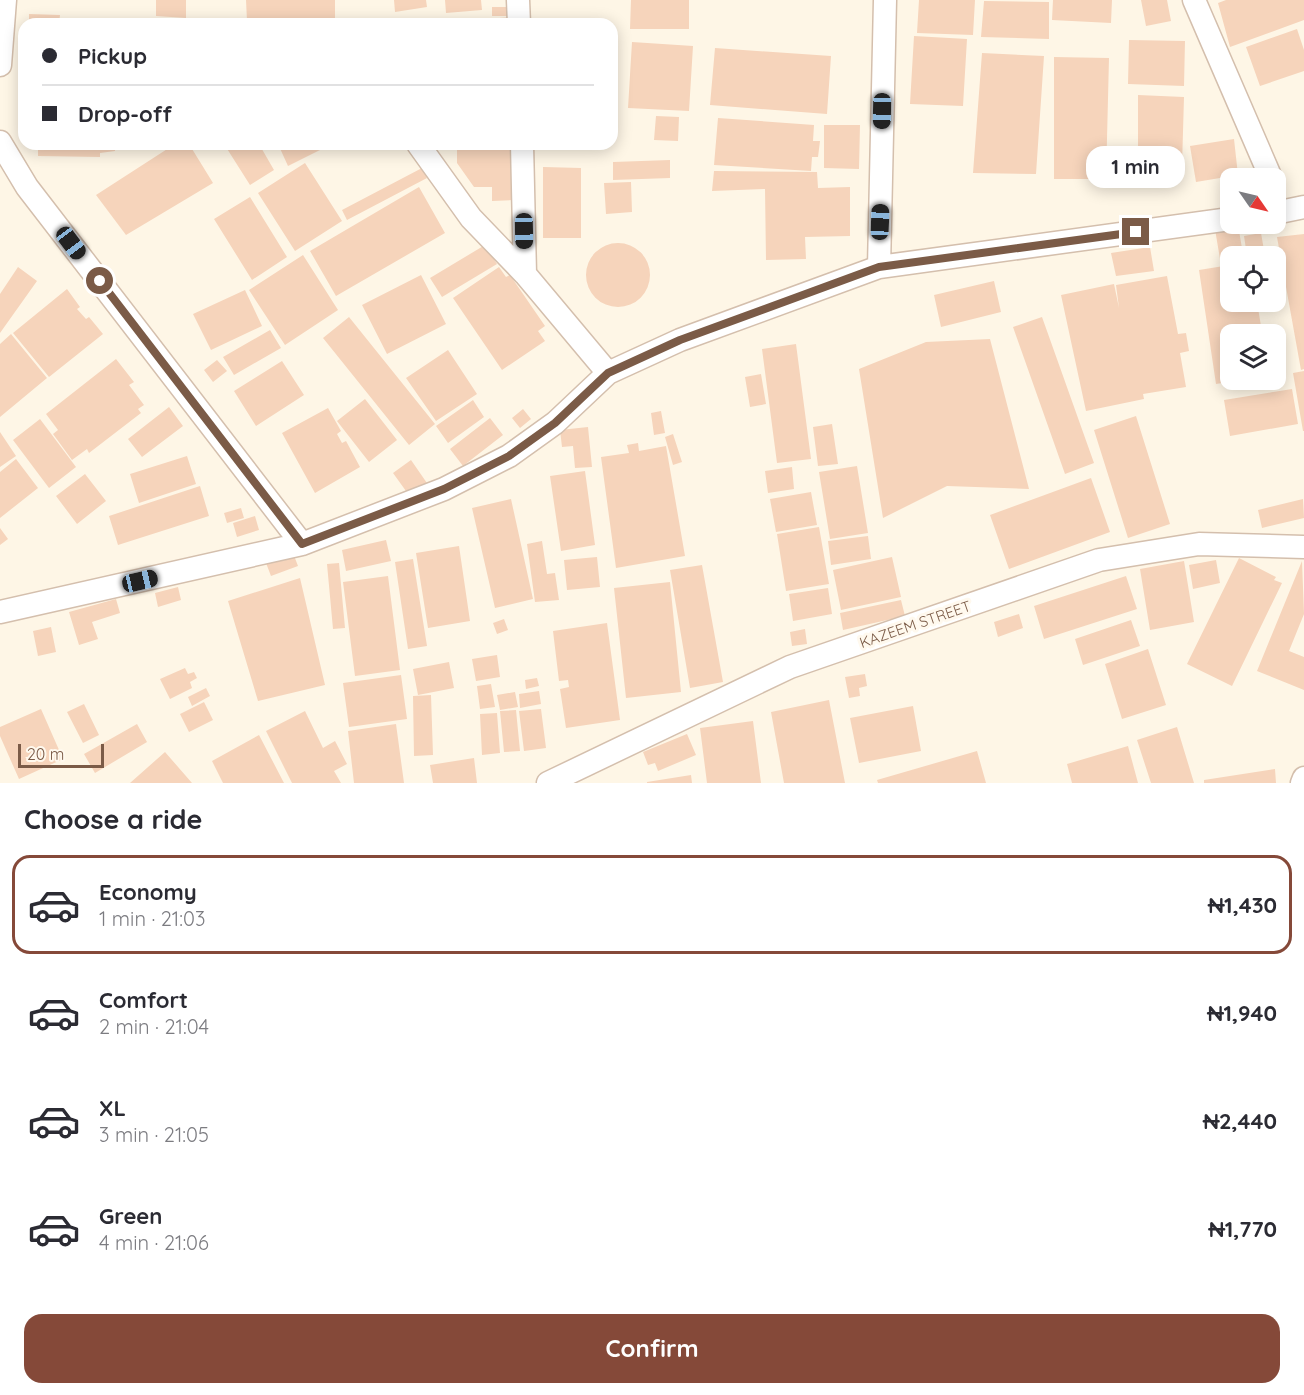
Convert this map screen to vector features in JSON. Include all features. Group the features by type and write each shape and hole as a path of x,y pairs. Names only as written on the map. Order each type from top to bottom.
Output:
{"street":[{"path":"0,65 5,0"},
{"path":"519,0 519,18"},
{"path":"879,267 885,0"},
{"path":"1194,0 1267,168"},
{"path":"0,142 27,187 302,544"},
{"path":"422,150 471,218 525,274 608,373"},
{"path":"522,150 525,274"},
{"path":"0,612 302,544 444,489 509,456 555,423 608,373 680,340 879,267 1220,220"},
{"name":"KAZEEM STREET","path":"548,783 790,667 1099,560 1199,544 1304,547"},
{"path":"1302,783 1304,778"}],"building":[{"path":"156,0 186,0 186,18 156,16"},
{"path":"246,0 335,0 335,18 247,18"},
{"path":"394,0 426,0 427,7 395,12"},
{"path":"445,0 481,0 482,10 446,13"},
{"path":"631,0 689,0 689,29 630,29"},
{"path":"919,0 975,0 973,35 917,33"},
{"path":"1053,0 1112,0 1111,23 1052,20"},
{"path":"1141,0 1167,0 1171,21 1146,26"},
{"path":"1226,0 1304,0 1304,20 1230,47 1218,3"},
{"path":"984,1 1049,2 1049,39 981,37"},
{"path":"492,7 513,7 513,16 492,16"},
{"path":"29,14 60,15 60,18 29,18"},
{"path":"1297,29 1304,50 1304,71 1260,86 1246,47"},
{"path":"914,36 967,39 963,106 910,104"},
{"path":"1129,40 1185,41 1184,86 1128,84"},
{"path":"632,42 693,46 689,111 628,108"},
{"path":"715,48 831,56 827,114 710,105"},
{"path":"982,53 1044,56 1036,174 973,173"},
{"path":"1054,57 1109,58 1106,179 1054,179"},
{"path":"1138,95 1184,97 1182,166 1138,168"},
{"path":"656,116 679,117 678,141 654,140"},
{"path":"718,118 814,125 813,141 820,141 818,157 812,157 811,171 714,165"},
{"path":"824,125 860,125 859,169 824,168"},
{"path":"1234,139 1237,168 1220,168 1220,178 1196,182 1190,146"},
{"path":"38,150 115,150 100,153 100,157 38,156"},
{"path":"166,150 193,150 213,183 126,235 96,195"},
{"path":"228,150 262,150 274,170 250,185"},
{"path":"281,150 320,150 288,166"},
{"path":"457,150 516,150 517,200 492,201 492,187 474,187 457,163"},
{"path":"670,160 670,178 613,180 613,162"},
{"path":"305,163 342,221 295,251 258,193"},
{"path":"543,167 581,168 581,238 543,238"},
{"path":"422,168 427,178 347,220 342,210"},
{"path":"714,171 817,172 818,188 850,187 850,236 805,237 806,259 766,260 765,189 712,191"},
{"path":"631,182 632,212 606,214 604,183"},
{"path":"419,187 445,233 336,296 310,251"},
{"path":"250,197 287,257 252,280 214,219"},
{"path":"1220,228 1220,234 1240,234 1242,246 1220,246 1220,259 1215,229"},
{"path":"1261,234 1263,246 1246,246 1244,236"},
{"path":"1304,234 1304,369 1301,370 1286,287 1286,246 1279,246 1277,237"},
{"path":"618,243 636,249 644,257 650,275 644,293 636,301 618,307 600,301 592,293 586,275 592,257 600,249"},
{"path":"485,245 497,264 442,297 430,278"},
{"path":"1150,247 1154,271 1116,276 1111,253"},
{"path":"303,255 338,310 285,345 249,290"},
{"path":"18,267 37,281 0,333 0,294"},
{"path":"499,267 506,277 510,275 545,326 538,331 545,341 502,370 453,298"},
{"path":"1220,267 1220,312 1259,312 1261,324 1220,324 1220,383 1216,384 1199,270"},
{"path":"421,275 446,324 387,354 362,305"},
{"path":"1167,276 1178,334 1186,333 1189,351 1180,353 1186,387 1143,394 1144,399 1086,411 1061,295 1114,284 1119,308 1116,285"},
{"path":"994,281 1001,312 941,327 934,295"},
{"path":"67,289 80,307 77,309 86,319 89,317 103,334 49,377 13,333"},
{"path":"245,290 262,326 211,350 193,314"},
{"path":"349,317 435,424 409,445 323,338"},
{"path":"1042,317 1094,463 1065,474 1013,327"},
{"path":"270,330 281,348 234,375 223,357"},
{"path":"11,334 47,378 0,417 0,344"},
{"path":"990,339 1029,489 947,486 883,518 859,369 926,342"},
{"path":"796,344 811,459 777,463 762,349"},
{"path":"448,350 477,394 436,421 406,378"},
{"path":"116,359 134,382 129,385 144,405 138,409 141,413 89,453 87,449 72,460 53,434 58,430 46,414"},
{"path":"217,360 227,371 213,382 204,370"},
{"path":"282,361 304,395 256,426 234,391"},
{"path":"1304,371 1304,431 1303,431 1293,373"},
{"path":"761,374 766,404 750,407 745,377"},
{"path":"1292,389 1298,424 1230,436 1224,400"},
{"path":"365,399 397,440 369,462 337,421"},
{"path":"473,400 484,417 448,443 436,426"},
{"path":"169,407 183,426 142,457 128,439"},
{"path":"328,408 341,431 337,434 342,443 346,441 360,467 315,493 282,433"},
{"path":"523,409 531,419 520,428 512,418"},
{"path":"661,411 665,433 654,435 651,413"},
{"path":"1136,416 1170,524 1128,538 1094,430"},
{"path":"490,418 503,435 463,466 450,449"},
{"path":"40,419 76,467 49,488 13,440"},
{"path":"832,424 838,464 818,466 813,427"},
{"path":"588,427 592,467 575,468 573,446 562,447 560,430"},
{"path":"0,432 16,456 0,467"},
{"path":"673,434 682,462 673,465 665,437"},
{"path":"638,443 639,451 666,446 685,556 616,568 601,457 629,453 627,445"},
{"path":"187,456 196,484 139,503 130,474"},
{"path":"16,459 38,488 0,518 0,472"},
{"path":"411,460 429,486 411,498 393,473"},
{"path":"857,466 868,533 830,539 819,472"},
{"path":"792,467 794,489 768,493 765,471"},
{"path":"585,471 595,545 561,551 550,476"},
{"path":"85,474 106,501 77,524 56,496"},
{"path":"1091,478 1110,532 1009,569 990,515"},
{"path":"200,486 209,516 118,545 109,516"},
{"path":"811,492 817,525 776,532 770,499"},
{"path":"511,499 533,599 495,608 472,508"},
{"path":"1303,499 1304,518 1262,528 1258,510"},
{"path":"241,508 244,518 227,523 224,513"},
{"path":"255,516 259,530 237,537 233,523"},
{"path":"819,527 829,584 786,591 777,534"},
{"path":"0,528 8,539 0,545"},
{"path":"868,536 871,559 831,565 828,541"},
{"path":"386,540 391,561 346,571 342,550"},
{"path":"542,541 547,574 555,573 559,600 535,602 527,544"},
{"path":"459,546 470,621 428,628 416,553"},
{"path":"293,553 298,566 271,576 266,563"},
{"path":"597,557 600,587 567,590 564,560"},
{"path":"892,557 901,597 841,610 833,570"},
{"path":"1239,558 1276,577 1274,580 1282,583 1232,686 1187,664"},
{"path":"413,559 427,646 408,649 395,562"},
{"path":"1216,560 1220,583 1193,589 1189,565"},
{"path":"1184,561 1194,622 1150,630 1140,569"},
{"path":"1302,561 1304,614 1289,651 1304,657 1304,690 1257,671"},
{"path":"339,563 345,628 333,629 327,564"},
{"path":"702,565 723,682 690,688 670,570"},
{"path":"388,576 400,670 355,676 343,582"},
{"path":"1126,576 1137,609 1044,639 1034,606"},
{"path":"300,578 325,685 258,701 228,601"},
{"path":"670,582 681,692 626,698 614,588"},
{"path":"178,587 181,600 158,607 155,593"},
{"path":"828,588 832,614 793,621 789,594"},
{"path":"116,599 120,613 92,622 98,639 79,645 69,612"},
{"path":"901,600 905,616 843,630 840,613"},
{"path":"1019,614 1023,628 998,637 994,622"},
{"path":"504,619 508,630 497,634 493,623"},
{"path":"1131,620 1140,646 1083,665 1075,639"},
{"path":"607,623 620,720 566,728 560,689 569,687 568,680 559,681 553,631"},
{"path":"51,627 56,652 38,656 33,631"},
{"path":"805,629 807,644 792,646 790,632"},
{"path":"1148,649 1166,705 1122,719 1105,664"},
{"path":"497,655 500,677 476,681 472,659"},
{"path":"449,662 454,688 418,695 413,669"},
{"path":"185,668 188,674 194,672 197,678 190,682 192,688 170,699 160,679"},
{"path":"865,674 867,686 859,688 860,696 849,698 845,677"},
{"path":"401,675 407,719 349,727 343,683"},
{"path":"537,678 539,686 526,689 525,680"},
{"path":"491,684 495,707 480,709 477,686"},
{"path":"206,688 210,696 192,706 188,697"},
{"path":"539,691 541,704 520,708 519,694"},
{"path":"515,692 518,707 500,710 497,695"},
{"path":"431,695 433,755 414,756 413,696"},
{"path":"829,700 845,783 784,783 771,712"},
{"path":"204,702 213,720 189,732 180,714"},
{"path":"84,704 99,735 83,743 67,712"},
{"path":"913,706 921,751 859,763 850,718"},
{"path":"41,709 63,759 19,779 0,736 0,727"},
{"path":"541,709 546,748 524,751 519,711"},
{"path":"516,710 520,751 504,752 500,711"},
{"path":"305,711 323,748 335,741 347,764 334,771 341,783 292,783 266,731"},
{"path":"497,713 500,753 482,755 480,714"},
{"path":"753,721 761,783 707,783 700,728"},
{"path":"137,724 147,742 95,773 84,754"},
{"path":"396,724 404,783 354,783 348,731"},
{"path":"1177,727 1194,783 1151,783 1137,740"},
{"path":"687,734 696,755 658,771 655,763 648,765 643,752"},
{"path":"259,735 284,783 223,783 212,761"},
{"path":"1128,746 1138,783 1072,783 1067,764"},
{"path":"977,751 986,783 878,783 877,780"},
{"path":"165,752 192,783 130,783"},
{"path":"474,758 477,783 433,783 430,765"},
{"path":"1275,769 1276,783 1204,783 1204,780"},
{"path":"691,775 692,783 647,783 647,782"}],"route":[{"path":"100,281 302,544 444,489 509,456 555,423 608,373 680,340 879,267 1136,232"}]}
